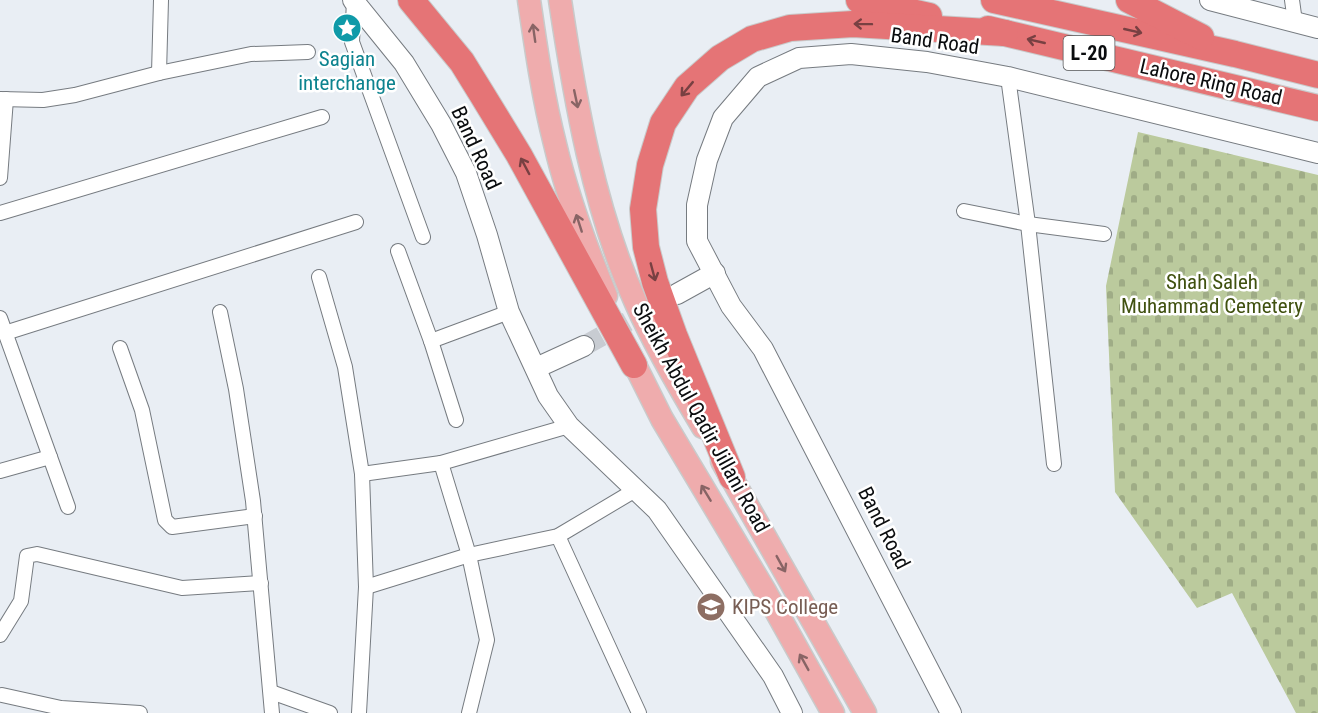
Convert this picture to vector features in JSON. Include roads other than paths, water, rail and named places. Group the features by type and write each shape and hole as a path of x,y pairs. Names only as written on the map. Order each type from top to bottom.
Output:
{"highway":[{"path":"411,0 462,62 483,96 519,155 634,365"},
{"name":"Lahore Ring Road","path":"859,0 1318,108"},
{"name":"Lahore Ring Road","path":"994,0 1318,75"},
{"path":"1129,0 1235,54"},
{"path":"732,477 674,335 655,282 646,248 643,208 650,165 663,123 687,87 720,58 752,39 790,28 861,24 939,31 1005,33"}],"main road":[{"name":"Sheikh Abdul Qadir Jillani Road","path":"529,0 539,70 555,145 583,233 634,365 662,419 766,593 833,713"},
{"name":"Sheikh Abdul Qadir Jillani Road","path":"560,0 574,92 590,159 617,256 636,303 669,368 865,713"},
{"path":"1210,0 1318,28"},
{"name":"Band Road","path":"353,1 404,63 441,124 466,173 488,235 509,312 548,396 569,426 657,510 773,676 792,713"},
{"name":"Band Road","path":"951,713 763,348 731,306 698,241 699,194 707,160 723,118 758,77 799,58 851,54 927,62 1008,77 1318,153"},
{"path":"677,294 715,273"},
{"path":"536,368 584,346"}],"street":[{"path":"159,73 161,0"},
{"path":"1292,0 1295,22"},
{"path":"353,1 351,42 423,237"},
{"path":"0,178 3,99 43,100 75,95 159,73 251,54 308,52"},
{"path":"1008,77 1028,224 1054,464"},
{"path":"0,213 322,117"},
{"path":"964,211 1028,224 1104,234"},
{"path":"5,333 356,222"},
{"path":"398,251 431,341 456,420"},
{"path":"319,277 345,367 362,474 366,586 359,713"},
{"path":"220,312 236,389 255,516 272,713"},
{"path":"431,341 509,312"},
{"path":"0,318 5,333 6,353 50,457 68,507"},
{"path":"120,348 142,410 167,525 172,527 255,516"},
{"path":"362,474 441,463 569,426"},
{"path":"0,471 50,457"},
{"path":"441,463 469,555 487,640 469,713"},
{"path":"366,586 469,555 558,536 637,489"},
{"path":"558,536 639,713"},
{"path":"0,635 21,601 27,556 37,554 182,588 261,583"},
{"path":"271,692 330,713"},
{"path":"2,695 61,708 140,713"}],"tunnel":[{"path":"584,346 652,308"}],"place":[{"name":"Sagian interchange","path":"347,28"},
{"name":"KIPS College","path":"711,607"}],"park label":[{"name":"Shah Saleh Muhammad Cemetery","path":"1212,294"}]}
